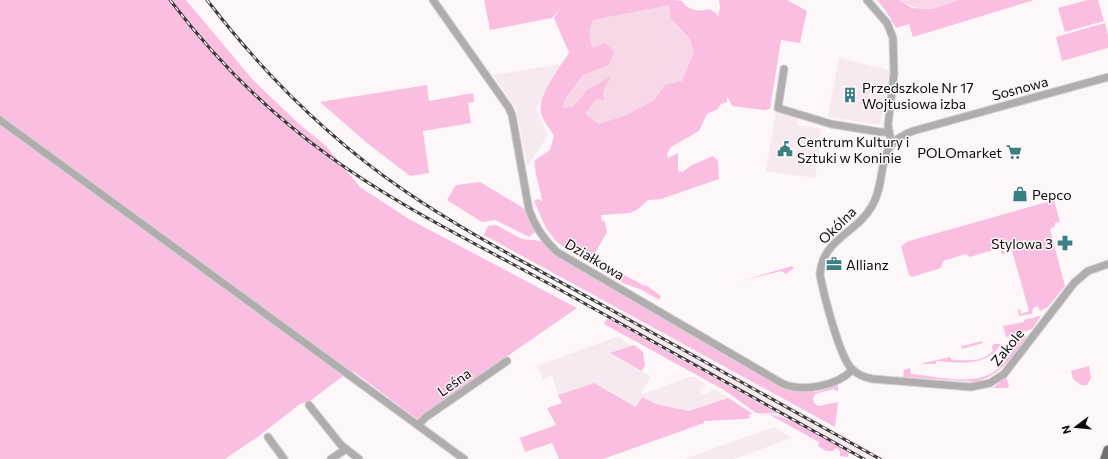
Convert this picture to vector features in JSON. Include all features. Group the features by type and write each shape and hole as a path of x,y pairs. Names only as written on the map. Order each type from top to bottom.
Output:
{"street":[{"name":"Działkowa","path":"433,0 509,108 512,115 526,198 531,215 542,236 557,252 783,384 795,388 809,387 840,379 852,370"},
{"path":"867,0 887,23 893,38 894,58 888,132 894,140"},
{"path":"784,69 778,108 831,124 888,132"},
{"name":"Sosnowa","path":"894,140 913,131 1108,77"},
{"path":"0,120 347,372 464,459"},
{"name":"Okólna","path":"852,370 841,350 822,283 820,266 830,246 863,219 872,206 878,192 884,156 894,140"},
{"name":"Zakole","path":"852,370 858,374 873,379 965,386 990,383 1007,372 1074,283 1088,271 1108,264"},
{"name":"Leśna","path":"418,425 426,417 507,361"},
{"path":"309,405 346,449 359,459"},
{"path":"268,437 284,459"},
{"path":"331,459 346,449"}],"shaded area":[{"path":"0,0 186,0 253,80 298,123 326,146 360,187 409,219 577,308 417,419 353,371 343,376 310,401 300,404 259,436 225,459 0,459"},
{"path":"484,0 673,0 682,1 694,10 709,9 716,13 718,17 720,7 719,0 787,0 807,11 800,43 781,40 770,109 765,110 732,106 727,96 727,102 721,104 718,109 707,114 699,131 671,147 667,154 668,158 678,153 678,171 682,172 692,165 713,156 718,161 719,179 661,199 648,200 637,210 630,213 601,215 602,220 605,222 607,232 592,259 612,273 616,270 644,286 646,285 661,296 659,300 640,289 625,284 567,250 555,240 546,228 534,201 538,199 542,201 535,169 535,160 550,150 554,136 541,113 542,98 550,82 569,53 554,18 560,9 552,18 490,30","holes":["669,5 671,19 690,39 665,85 653,101 585,114 604,101 611,76 588,89 582,76 609,65 615,53 605,42 592,48"]},
{"path":"877,0 899,0 912,8 931,9 959,0 1034,0 913,37 909,24 896,28 886,11"},
{"path":"899,0 959,0 936,8 922,9"},
{"path":"1088,0 1098,0 1104,21 1065,32 1058,8"},
{"path":"669,5 671,19 690,39 694,53 682,81 665,85 653,101 625,116 599,124 585,114 596,99 604,100 603,92 610,77 588,89 573,107 563,108 564,100 582,76 609,65 615,53 605,42 592,48 589,34 592,20"},
{"path":"1105,23 1108,35 1108,48 1062,61 1056,37"},
{"path":"839,58 890,70 881,125 828,117"},
{"path":"562,64 536,109 548,135 527,167 516,108 493,75"},
{"path":"427,85 429,101 473,93 474,102 468,103 471,123 423,131 429,173 410,176 367,143 320,102"},
{"path":"776,111 798,118 797,125 822,129 815,178 766,171"},
{"path":"480,182 525,209 535,232 529,237 495,220 482,222 447,200 456,185"},
{"path":"1054,200 1060,222 1055,223 1055,226 1050,229 1065,286 1048,307 1040,311 1038,306 1033,308 1032,314 1019,316 1018,310 1020,309 1021,314 1029,311 1011,247 1003,249 1005,254 1002,254 1000,248 970,257 966,254 943,261 941,268 912,277 909,275 901,246 909,241"},
{"path":"496,225 522,239 542,241 560,258 778,386 795,390 813,390 815,392 831,388 838,383 838,392 834,389 815,394 813,399 814,403 818,406 838,402 835,427 484,235 488,226"},
{"path":"792,266 794,268 786,274 781,271 741,281"},
{"path":"612,307 886,459 860,459 777,416 760,415 759,413 776,412 607,318"},
{"path":"1041,316 1032,329 1006,337 1003,326 1024,322 1024,320"},
{"path":"607,318 777,413 756,413 724,390 604,324"},
{"path":"1023,335 1027,336 1005,364 993,375 985,379 976,382 903,377 904,370 910,368 911,374 943,378 965,380 986,376 995,371 1003,363"},
{"path":"619,336 630,345 634,345 611,354 651,376 640,395 689,377 694,377 705,384 704,388 700,389 701,393 706,394 713,389 728,398 689,411 656,404 642,397 637,407 593,383 558,395 552,375 543,379 537,366"},
{"path":"982,341 983,343 962,349 961,344 963,346"},
{"path":"994,344 1001,344 988,357 981,360 963,363 936,361 936,364 922,364 950,357 952,360 979,359 989,355 993,351 992,346"},
{"path":"634,345 643,352 645,365 642,371 610,353"},
{"path":"1089,366 1091,378 1087,385 1081,385 1073,379 1071,371"},
{"path":"1006,377 1009,385 1008,388 993,388"},
{"path":"594,383 636,407 642,397 656,404 689,411 728,398 713,388 753,414 749,414 750,418 744,419 704,421 704,423 603,459 559,459 552,443 525,452 520,438 556,425 547,408 562,403 558,395"},
{"path":"770,415 790,420 811,430 849,453 848,457 840,456 840,451 836,448 833,451 826,451 818,446 819,442"},
{"path":"774,427 792,438 734,459 684,459"}],"railway":[{"path":"170,0 224,64 264,103 285,122 356,175 411,209 555,287 864,459"},
{"path":"207,0 228,27 274,79 298,103 350,149 405,191 429,207 504,251 880,459"}],"place":[{"name":"Przedszkole Nr 17 Wojtusiowa izba","path":"850,95"},
{"name":"Centrum Kultury i Sztuki w Koninie","path":"785,149"},
{"name":"POLOmarket","path":"1014,152"},
{"name":"Pepco","path":"1020,194"},
{"name":"Stylowa 3","path":"1065,243"},
{"name":"Allianz","path":"834,264"}]}
